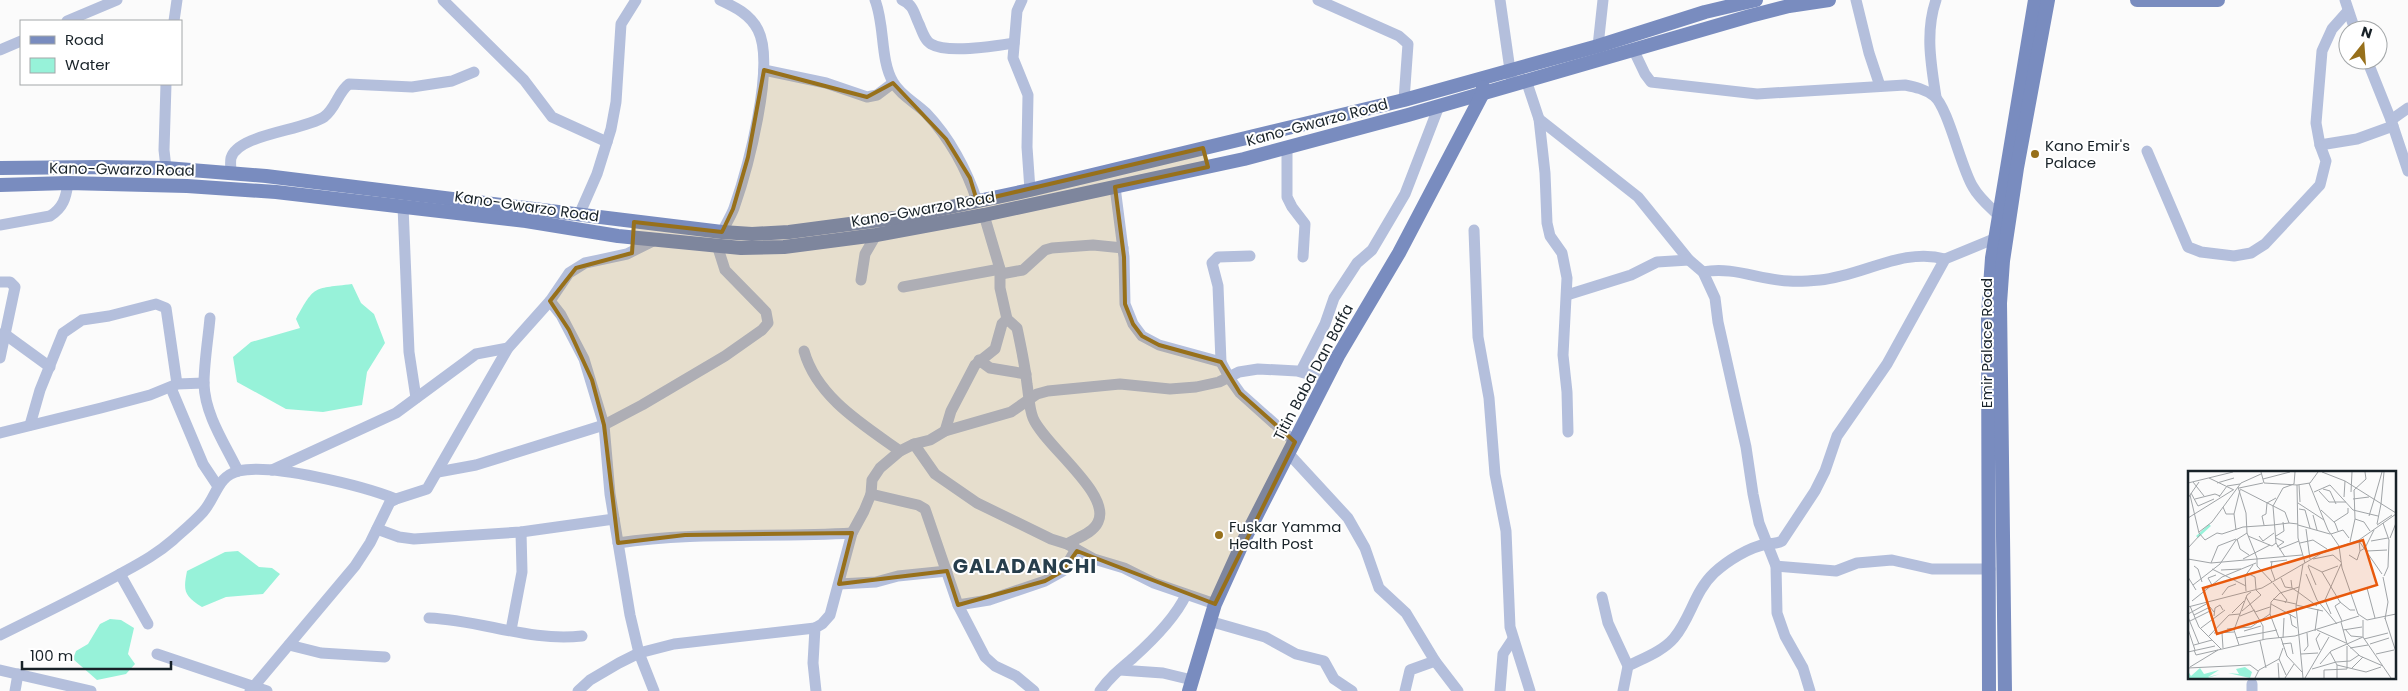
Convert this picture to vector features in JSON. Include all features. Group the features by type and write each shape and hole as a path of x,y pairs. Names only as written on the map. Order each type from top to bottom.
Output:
{"main road":[{"name":"Kano-Gwarzo Road","path":"0,185 68,183 187,186 276,192 403,206 633,237 719,239 752,234 789,232 903,217 1030,190 1404,100 1598,46 1705,12 1756,0"},
{"name":"Kano-Gwarzo Road","path":"0,168 166,168 314,180 634,222 719,239 784,248 876,235 1208,167 1287,148 1440,106 1750,16 1789,6 1829,0"},
{"name":"Emir Palace Road","path":"2005,691 2000,303 2004,217 2034,0"},
{"name":"Emir Palace Road","path":"1989,691 1988,316 1996,238 2004,217 2048,0"},
{"path":"2137,0 2218,0"},
{"name":"Titin Baba Dan Baffa","path":"1190,686 1215,604 1242,542 1326,379 1399,253 1483,93 1483,78"},
{"path":"1204,148 1208,167"},
{"path":"633,237 634,222"}],"street":[{"path":"70,20 117,0"},
{"path":"174,20 177,0"},
{"path":"443,0 524,80 552,117 607,142"},
{"path":"579,215 607,142 616,102 621,24 636,0"},
{"path":"438,472 476,465 604,425 725,356 766,326 768,318 766,312 725,270 719,239 733,210 750,149 764,70 764,54 758,30 748,16 720,0"},
{"path":"875,0 893,83 898,91 926,113 946,140 970,178 977,201"},
{"path":"902,0 914,8 925,37 932,44 949,48 980,48 1014,42"},
{"path":"1022,0 1017,11 1013,58 1028,95 1027,147 1030,190"},
{"path":"1318,0 1399,36 1408,44 1404,100"},
{"path":"1500,0 1510,70 1520,83 1539,119 1545,173 1547,223 1550,236 1562,253 1566,266 1564,355 1568,432"},
{"path":"1598,46 1603,0"},
{"path":"1856,0 1867,46 1880,86"},
{"path":"1936,0 1931,14 1929,48 1936,97 1951,130 1964,170 1973,188 2004,217"},
{"path":"2347,5 2352,20"},
{"path":"2147,151 2188,248 2201,252 2234,256 2252,253 2265,244 2320,185 2326,161 2320,145 2316,123 2322,51 2332,29 2347,5"},
{"path":"0,50 20,41"},
{"path":"1634,51 1645,74 1652,82 1757,94 1905,85 1923,89 1936,97"},
{"path":"764,70 826,83 867,97 877,95 893,83"},
{"path":"2371,70 2392,123 2408,171"},
{"path":"231,173 230,159 234,152 244,144 254,139 286,132 320,119 330,111 344,88 349,84 412,87 452,81 474,72"},
{"path":"166,85 164,150 166,168"},
{"path":"1301,371 1325,324 1334,298 1357,263 1372,250 1405,194 1440,106"},
{"path":"2320,145 2357,139 2392,123 2408,108"},
{"path":"1539,119 1638,197 1689,260 1703,272 1715,298 1718,322 1746,447 1753,494 1767,544 1776,566 1779,619 1785,636 1802,668 1810,691"},
{"path":"1287,148 1287,197 1305,224 1303,257"},
{"path":"0,225 50,216 56,212 64,200 68,183"},
{"path":"1115,187 1123,248 1127,311 1132,324 1142,336 1165,348 1207,356 1222,362"},
{"path":"403,206 409,352 416,398"},
{"path":"958,605 989,600 1045,581 1063,571 1072,546 1094,527 1099,519 1099,513 1089,485 1054,448 1036,425 1030,409 1026,374 1017,328 1007,319 1000,288 1000,272 984,214"},
{"path":"1474,230 1478,337 1489,398 1495,474 1506,531 1510,627 1530,691"},
{"path":"861,280 865,254 876,235"},
{"path":"252,688 351,572 377,529 386,508 396,499 427,489 508,348 550,301 562,280 585,263 627,254 658,238"},
{"path":"1628,666 1661,649 1674,639 1686,622 1697,594 1715,572 1736,557 1767,544 1782,541 1815,492 1825,471 1837,436 1887,364 1946,259 1996,238"},
{"path":"903,287 1023,270 1045,250 1052,248 1092,245 1123,248"},
{"path":"1703,272 1716,269 1789,281 1822,280 1865,270 1913,255 1932,255 1946,259"},
{"path":"1250,256 1218,256 1212,263 1218,286 1222,362 1229,377 1240,393 1292,448 1348,518 1365,548 1379,588 1406,613 1435,661 1458,691"},
{"path":"1566,295 1631,275 1657,262 1689,260"},
{"path":"0,282 10,282 15,287 3,335 0,358"},
{"path":"550,301 561,315 584,360 604,425 607,470 630,615 639,653 654,691"},
{"path":"30,425 63,333 76,323 159,304 166,308 174,386 203,464 218,484"},
{"path":"210,318 204,383 208,406 238,471"},
{"path":"945,431 957,398 979,360 995,349 1002,324 1007,319"},
{"path":"3,335 50,368"},
{"path":"270,471 384,419 476,354 508,348"},
{"path":"804,350 814,375 836,403 900,451"},
{"path":"979,360 990,368 1026,374"},
{"path":"578,691 590,680 639,653 693,641 815,628 822,624 830,614 852,533 870,494 874,475 900,451 914,444 930,440 945,431 1010,412 1030,399 1048,391 1104,385 1139,385 1170,389 1201,387 1247,370 1258,369 1301,371 1326,379"},
{"path":"0,432 101,408 174,386 204,383"},
{"path":"914,444 935,474 977,504 1051,539 1072,546 1094,559 1124,568 1145,580 1215,604"},
{"path":"0,636 48,614 151,556 196,519 213,498 218,484 238,471 270,471 352,484 396,499"},
{"path":"870,494 922,507 927,514 958,605 989,662 1016,676 1034,691"},
{"path":"377,529 399,537 414,539 521,532 614,519"},
{"path":"511,630 522,572 521,532"},
{"path":"618,543 685,535 791,536 852,533"},
{"path":"1776,566 1836,571 1857,563 1892,560 1932,569 1990,569"},
{"path":"839,584 876,582 898,576 947,571"},
{"path":"120,574 148,624"},
{"path":"1100,691 1109,677 1120,670 1170,619 1186,595"},
{"path":"1602,597 1608,623 1628,666 1623,691"},
{"path":"429,618 466,621 529,635 552,637 582,636"},
{"path":"1209,621 1265,637 1296,654 1324,661 1334,679 1352,691"},
{"path":"815,628 814,664 816,691"},
{"path":"1500,691 1503,654 1513,639"},
{"path":"289,644 322,653 384,657"},
{"path":"157,654 252,688 267,691"},
{"path":"1405,691 1410,670 1435,661"},
{"path":"0,670 70,689 91,691"},
{"path":"1120,670 1163,673 1190,686"},
{"path":"15,691 18,674"}],"highlighted area":[{"path":"764,70 867,97 893,83 946,139 970,178 977,201 1203,148 1208,167 1115,187 1124,257 1125,304 1133,324 1142,336 1159,345 1221,362 1240,393 1295,442 1215,604 1077,551 1063,571 1045,581 958,605 947,571 839,584 852,533 685,535 618,543 604,425 592,380 569,330 550,301 576,268 632,253 634,222 722,232 733,209 748,157"}],"water":[{"path":"352,284 361,303 374,314 385,343 367,372 362,405 323,412 286,409 237,382 233,357 251,342 300,328 296,319 307,299 317,290"},
{"path":"238,551 259,567 272,568 280,574 263,594 226,597 202,607 188,596 185,588 187,571 225,552"},
{"path":"110,619 121,620 134,628 128,654 135,664 126,674 97,680 73,659 76,651 88,644 100,624"}],"place":[{"name":"Kano Emir's Palace","path":"2035,154"},
{"name":"Fuskar Yamma Health Post","path":"1219,535"}],"district":[{"name":"GALADANCHI","path":"1025,566"}]}
